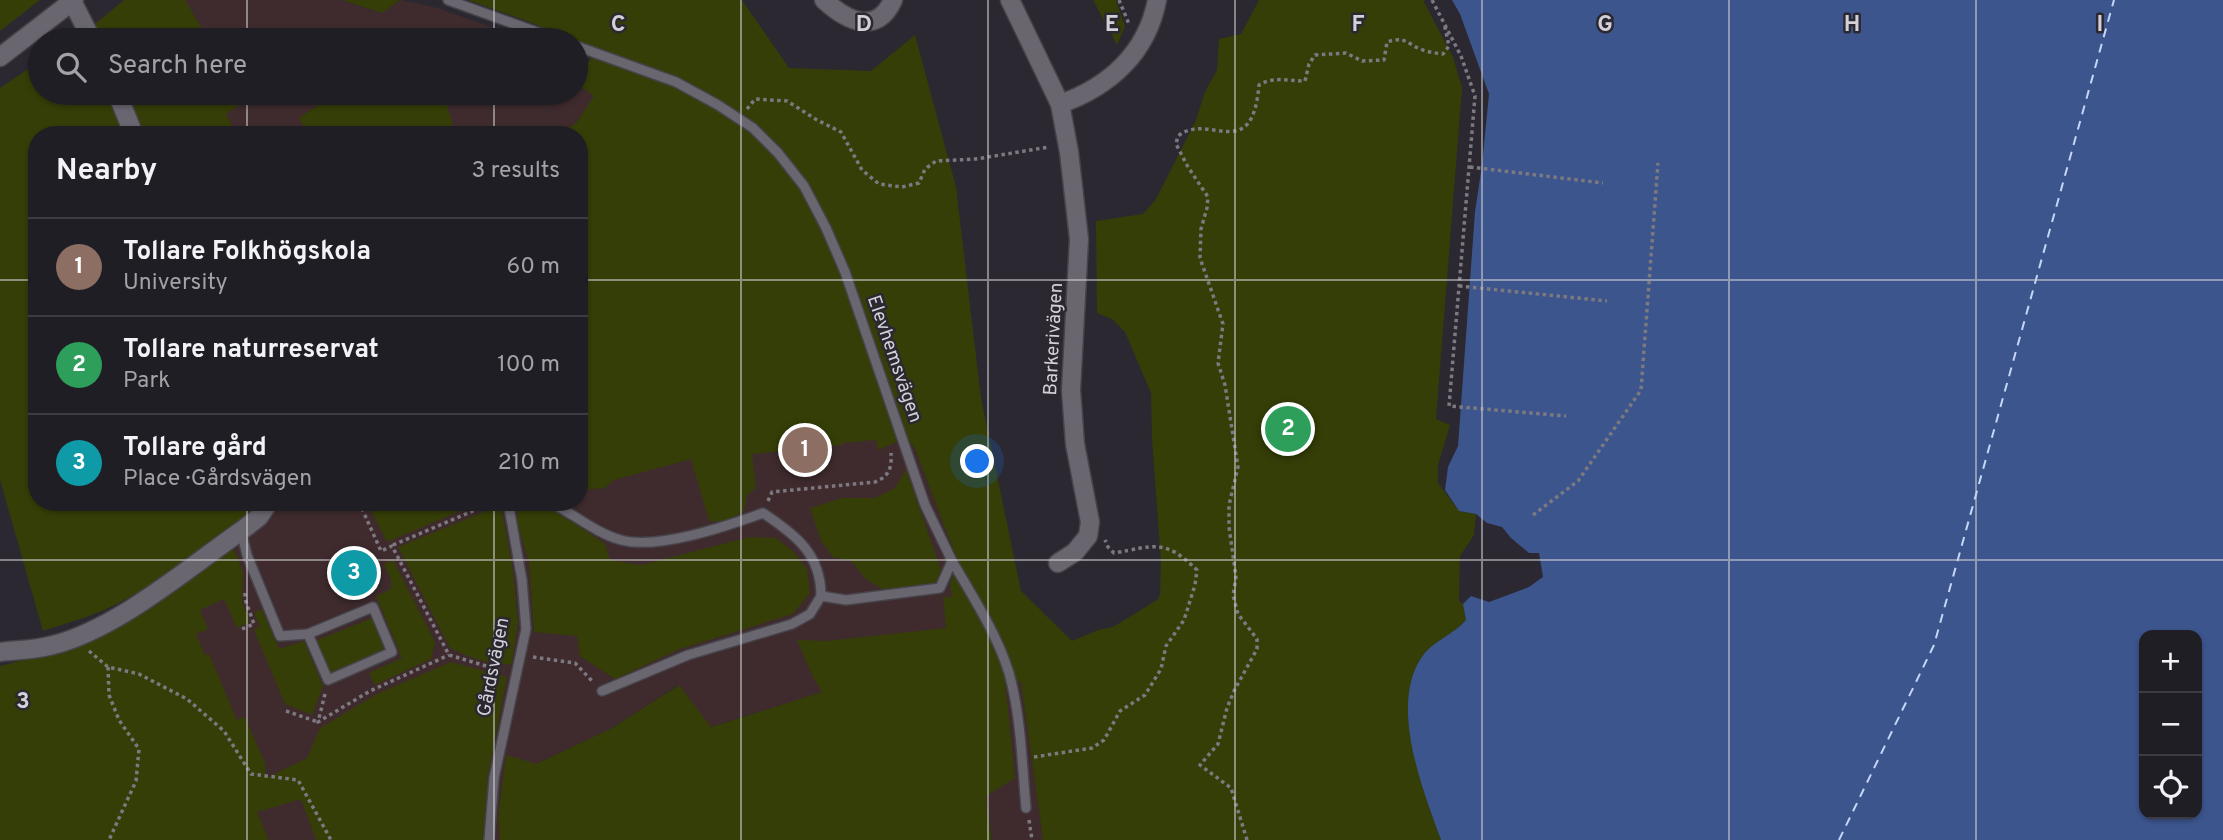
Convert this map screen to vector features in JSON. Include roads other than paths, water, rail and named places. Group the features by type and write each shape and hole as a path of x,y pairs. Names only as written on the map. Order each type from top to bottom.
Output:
{"street":[{"path":"824,0 846,16 862,22 877,21 886,15 893,0"},
{"name":"Barkerivägen","path":"1010,0 1060,104 1069,152 1079,239 1071,390 1075,444 1090,522 1088,537 1075,552 1058,563"},
{"path":"1060,104 1078,98 1118,73 1127,64 1143,38 1157,0"},
{"path":"38,28 73,1 86,28"},
{"path":"0,57 28,36"},
{"path":"122,105 130,126"},
{"path":"0,652 52,646 116,617 242,531 263,511"}],"lane":[{"path":"448,0 526,28"},
{"name":"Elevhemsvägen","path":"588,51 676,82 739,119 753,128 778,153 804,186 827,228 845,271 925,505 952,561 983,615 1008,670 1016,700 1026,808"},
{"name":"Gårdsvägen","path":"489,840 494,778 526,629 509,511"},
{"path":"564,511 604,534 623,541 647,542 708,532 763,513 785,527 801,542 820,573 821,596 810,614 792,624 688,655 602,691"},
{"path":"242,531 247,555 280,636 308,634 373,607 392,652 328,680 308,634"},
{"path":"821,596 846,600 940,588 952,561"}],"water":[{"path":"1452,0 2223,0 2223,840 1441,840 1412,746 1408,721 1413,674 1428,649 1466,620 1463,604 1471,596 1489,602 1529,587 1543,577 1539,553 1529,553 1502,527 1487,523 1476,514 1459,511 1445,490 1448,467 1458,446 1475,212 1489,94 1460,14"}],"place":[{"name":"Tollare naturreservat","path":"1288,429"},
{"name":"Tollare Folkhögskola","path":"805,450"},
{"name":"Tollare gård","path":"354,573"}]}
